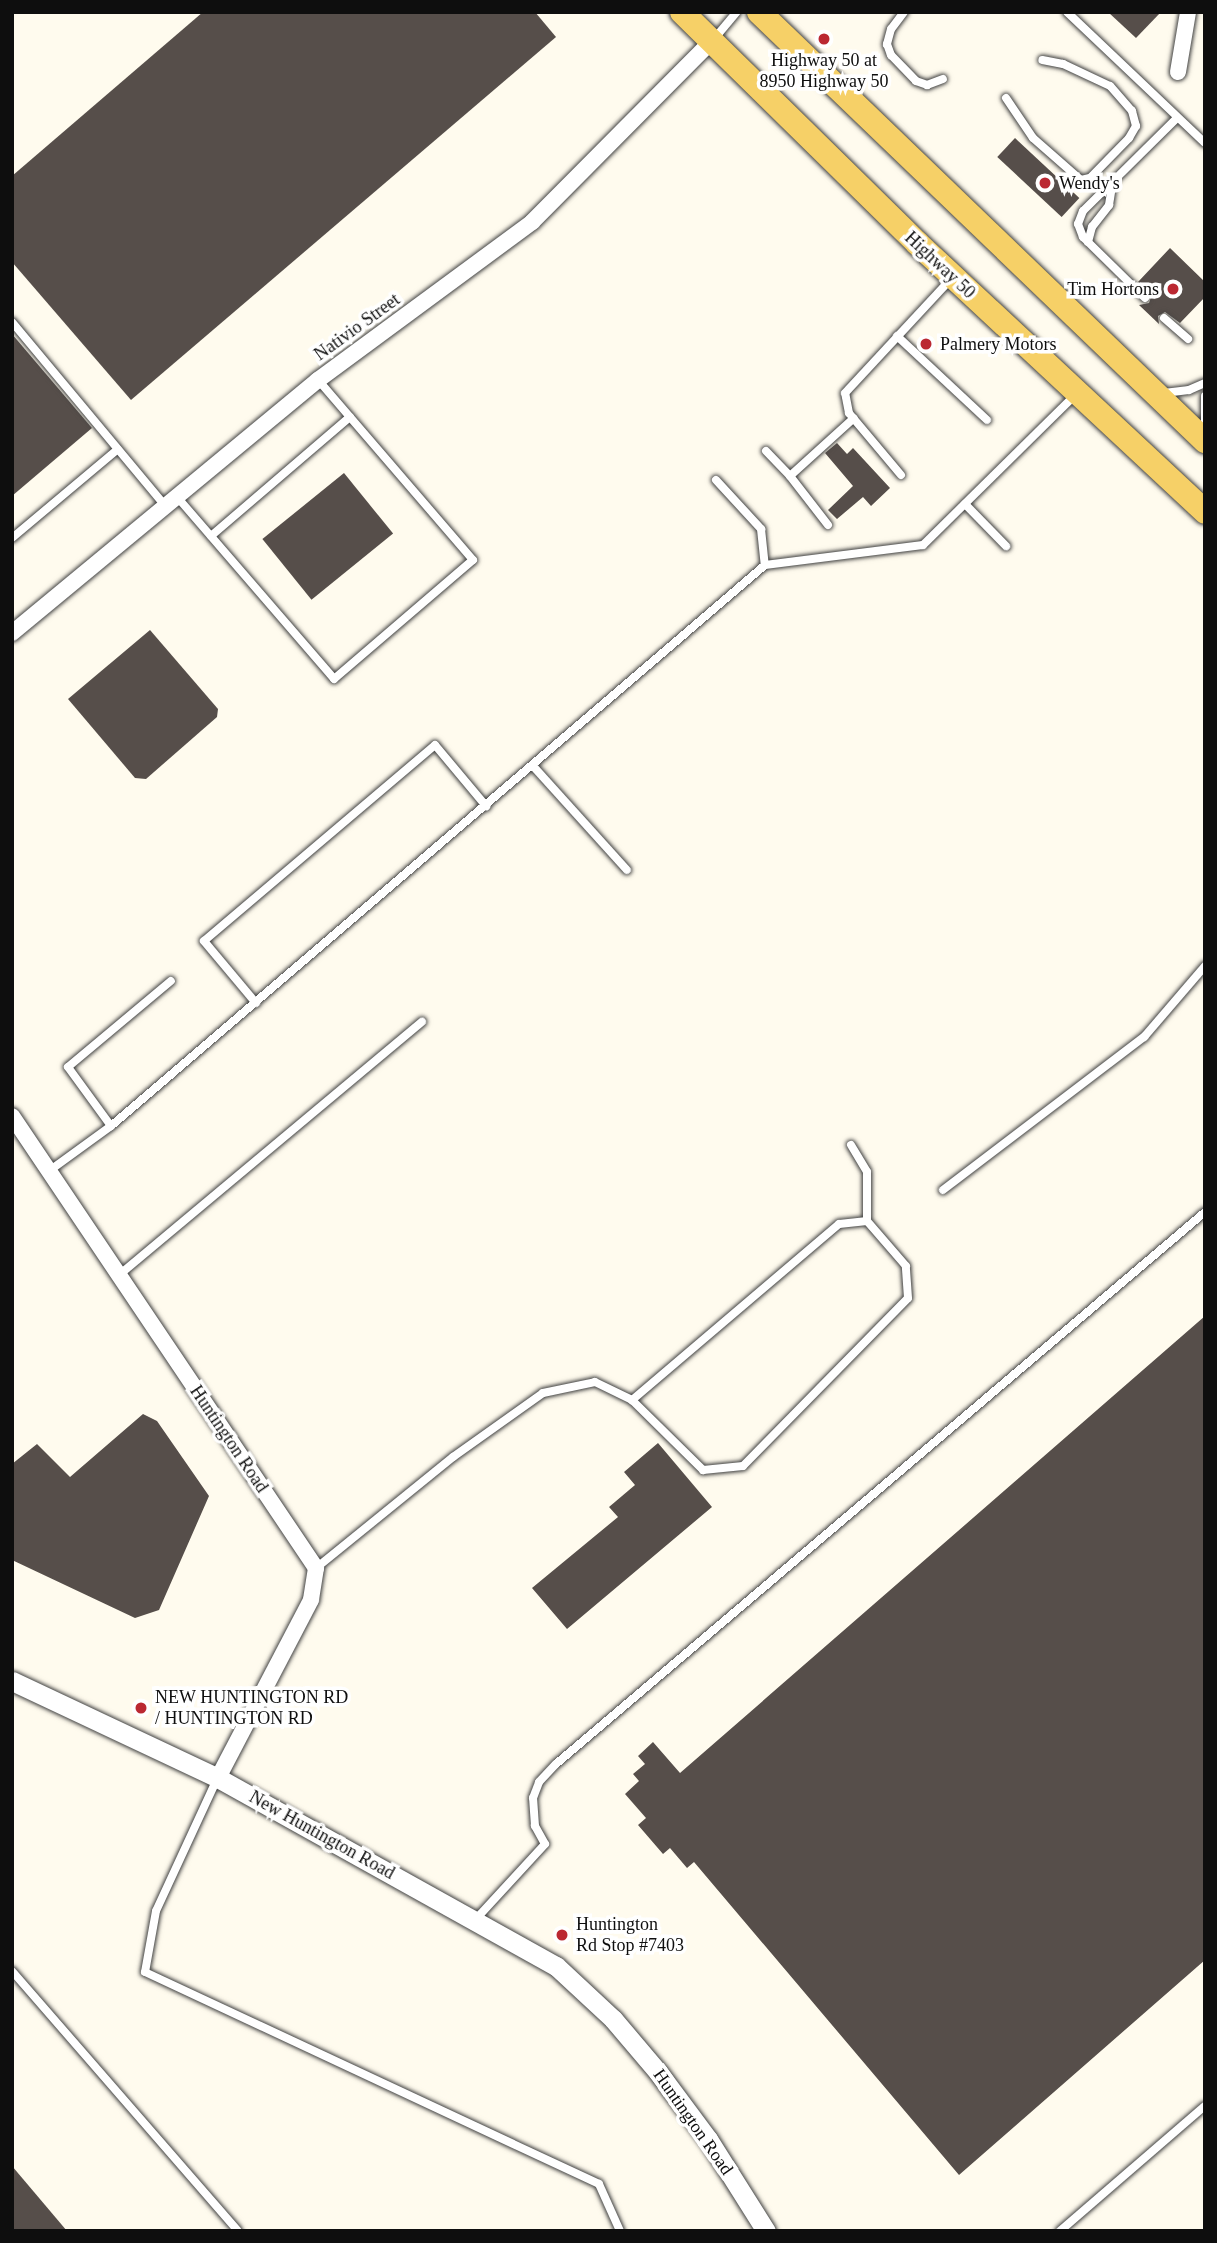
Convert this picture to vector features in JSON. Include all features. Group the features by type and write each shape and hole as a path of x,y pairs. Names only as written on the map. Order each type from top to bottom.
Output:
{"main road":[{"name":"Highway 50","path":"682,12 954,277 1205,512"},
{"path":"759,12 1205,441"}],"street":[{"path":"1178,72 1188,12"},
{"name":"Nativio Street","path":"12,633 318,380 532,222 713,40"},
{"name":"Huntington Road","path":"12,1116 316,1568"},
{"path":"218,1778 311,1600 316,1568"},
{"name":"New Huntington Road","path":"12,1681 218,1778 476,1919 556,1966 613,2019"},
{"name":"Huntington Road","path":"613,2019 708,2139 766,2231"}],"lane":[{"path":"713,40 737,12"},
{"path":"904,12 891,29 887,44 891,55 916,81 926,85 943,79"},
{"path":"1067,12 1205,143"},
{"path":"1006,98 1033,138 1081,180 1090,178 1129,138 1136,126 1132,111 1110,86 1042,60"},
{"path":"1145,298 1088,242 1080,231 1080,218 1177,118"},
{"path":"1088,242 1092,227 1109,205 1113,181"},
{"path":"901,475 854,418 845,393 954,277"},
{"path":"1164,318 1188,340"},
{"path":"12,322 118,449 172,503 211,536 334,679 473,560 318,380"},
{"path":"897,335 987,420"},
{"path":"1154,393 1189,390 1205,383"},
{"path":"49,1171 111,1126 765,565 923,545 1077,392"},
{"path":"1205,396 1205,424"},
{"path":"211,536 350,417"},
{"path":"790,476 854,418"},
{"path":"12,538 118,449"},
{"path":"766,451 790,476 828,525"},
{"path":"716,480 761,529 765,565"},
{"path":"965,504 1006,546"},
{"path":"256,1003 204,941 225,923 435,745 486,806"},
{"path":"533,766 627,870"},
{"path":"943,1190 1144,1037 1205,966"},
{"path":"111,1126 68,1067 171,981"},
{"path":"119,1275 422,1022"},
{"path":"316,1568 453,1457 543,1393 595,1382 632,1400 703,1470 743,1466 908,1298 906,1266 867,1221 867,1172 851,1145"},
{"path":"476,1919 545,1844 535,1826 533,1798 539,1782 556,1764 1205,1212"},
{"path":"632,1400 839,1224 867,1221"},
{"path":"218,1778 156,1911 145,1972 599,2184 620,2231"},
{"path":"12,1971 238,2231"},
{"path":"1060,2231 1205,2106"}],"building":[{"path":"203,12 535,12 556,37 131,400 12,262 12,176"},
{"path":"1108,12 1161,12 1136,38"},
{"name":"Wendy's","path":"1015,138 1079,198 1062,217 997,157"},
{"name":"Tim Hortons","path":"1170,248 1205,282 1205,297 1180,323 1165,312 1158,316 1159,324 1139,305 1149,303 1151,297 1138,282"},
{"path":"12,334 92,428 12,496"},
{"path":"837,443 847,454 853,448 890,488 871,506 863,497 837,519 828,510 853,486 825,453"},
{"path":"344,473 393,534 311,600 262,539"},
{"path":"150,630 218,709 217,717 146,779 135,778 68,699"},
{"path":"1205,1316 1205,1960 959,2175 694,1862 687,1868 670,1848 663,1854 638,1825 646,1818 625,1794 639,1781 633,1774 645,1764 638,1756 653,1742 680,1773"},
{"path":"143,1414 157,1421 209,1496 159,1610 135,1618 12,1560 12,1464 37,1444 70,1477"},
{"path":"658,1443 712,1507 567,1629 532,1588 618,1517 609,1507 635,1485 624,1472"},
{"path":"12,2166 67,2231 12,2231"}],"place":[{"name":"Highway 50 at 8950 Highway 50","path":"824,39"},
{"name":"Wendy's","path":"1045,183"},
{"name":"Tim Hortons","path":"1173,289"},
{"name":"Palmery Motors","path":"926,344"},
{"name":"NEW HUNTINGTON RD / HUNTINGTON RD","path":"141,1708"},
{"name":"Huntington Rd Stop #7403","path":"562,1935"}]}
